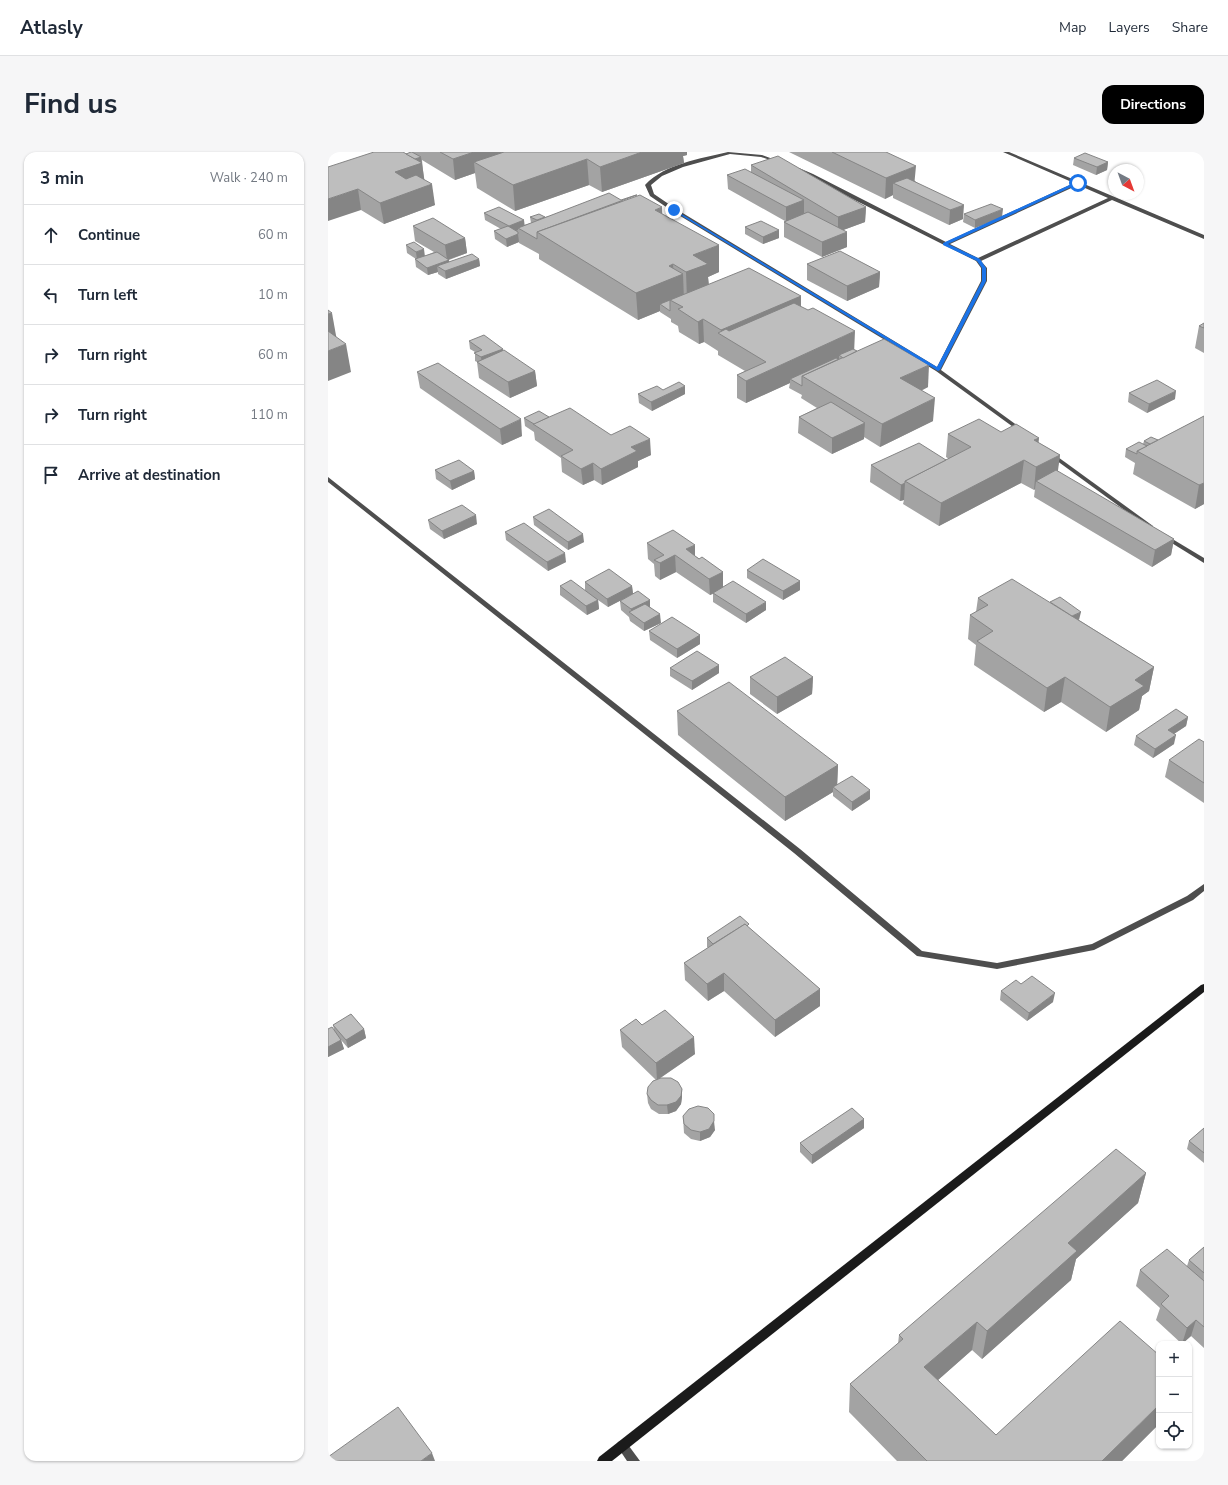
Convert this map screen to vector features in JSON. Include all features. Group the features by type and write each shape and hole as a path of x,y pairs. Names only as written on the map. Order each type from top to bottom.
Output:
{"street":[{"path":"1005,152 1108,197"},
{"path":"783,164 762,156 730,153 681,166 660,174 648,185 652,195 674,210 938,370 1026,435"},
{"path":"790,167 810,174 978,260 984,268 984,281 938,370"},
{"path":"945,244 1078,183"},
{"path":"978,260 1108,199"},
{"path":"1116,200 1204,236"},
{"path":"1045,449 1169,540 1204,561"},
{"path":"328,479 797,851 920,954 997,966 1094,946 1190,898 1204,887"},
{"path":"603,1461 1204,986"},
{"path":"622,1446 634,1461"}],"building":[{"path":"374,152 403,152 422,163 395,172 406,179 416,175 432,184 380,203 358,189 328,199 328,167"},
{"path":"411,152 421,157 415,159 406,154"},
{"path":"440,152 474,152 453,159"},
{"path":"504,152 642,152 600,167 587,159 513,185 474,162"},
{"path":"832,152 886,152 916,166 886,178"},
{"path":"1085,153 1108,162 1097,167 1074,158"},
{"path":"778,156 866,207 838,217 751,165"},
{"path":"745,169 804,200 786,207 727,175"},
{"path":"907,178 964,205 950,210 893,183"},
{"path":"609,193 621,200 637,195 537,232 537,239 518,228"},
{"path":"640,195 662,207 655,210 719,245 693,255 708,264 686,272 673,264 669,266 683,274 636,293 537,232"},
{"path":"991,204 1003,209 975,220 964,214"},
{"path":"499,207 524,220 509,226 484,213"},
{"path":"808,212 847,232 822,242 784,222"},
{"path":"539,214 545,217 537,220 530,217"},
{"path":"433,218 465,238 445,245 413,226"},
{"path":"761,221 779,230 763,237 745,227"},
{"path":"508,226 518,232 518,234 506,239 494,231"},
{"path":"414,242 424,249 416,252 406,245"},
{"path":"840,251 880,272 847,286 807,264"},
{"path":"437,252 449,260 427,268 415,259"},
{"path":"472,254 479,259 445,271 437,266"},
{"path":"749,268 801,296 721,330 703,319 698,322 678,309 683,307 670,300"},
{"path":"670,300 670,311 660,304"},
{"path":"794,303 808,310 813,308 855,331 746,381 737,375 766,362 718,333 726,329 729,331"},
{"path":"1204,323 1204,328 1199,326"},
{"path":"328,331 346,344 328,351"},
{"path":"484,335 503,349 481,357 474,353 482,350 469,341"},
{"path":"884,339 929,365 900,378 935,398 882,424 802,376"},
{"path":"853,349 857,351 843,358 839,355"},
{"path":"504,350 535,371 508,382 477,362"},
{"path":"836,358 839,359 802,376 802,386 790,379"},
{"path":"438,363 521,419 500,429 417,372"},
{"path":"1157,380 1176,391 1149,404 1129,393"},
{"path":"679,382 685,386 651,402 638,394 657,386 663,390"},
{"path":"831,402 865,423 832,438 799,417"},
{"path":"570,408 611,435 630,426 650,439 631,447 637,451 601,469 593,463 581,469 561,456 573,450 533,424"},
{"path":"539,411 549,417 534,424 524,418"},
{"path":"1204,416 1204,483 1199,485 1137,451"},
{"path":"979,419 1001,432 1016,424 1039,438 1034,440 1060,455 1036,467 1024,460 941,503 905,481 971,447 948,434"},
{"path":"1151,437 1158,440 1150,444 1144,441"},
{"path":"1139,442 1147,446 1137,451 1137,454 1126,449"},
{"path":"919,443 946,460 905,481 905,483 901,485 871,465"},
{"path":"459,460 474,471 450,481 435,470"},
{"path":"1056,470 1174,539 1155,550 1036,481"},
{"path":"462,505 476,515 442,531 428,520"},
{"path":"549,509 583,534 568,542 533,517"},
{"path":"524,523 565,553 547,562 505,532"},
{"path":"673,530 695,545 686,549 699,559 702,557 723,572 709,579 675,555 660,563 654,560 664,555 647,543"},
{"path":"763,559 800,581 783,591 747,570"},
{"path":"609,569 632,586 607,599 585,582"},
{"path":"1012,579 1154,667 1135,680 1144,686 1110,707 1065,677 1047,688 977,641 993,631 970,615 988,605 978,598"},
{"path":"571,580 598,600 586,606 560,586"},
{"path":"733,581 766,602 746,614 713,593"},
{"path":"638,591 650,600 631,609 620,601"},
{"path":"1060,597 1081,612 1072,616 1050,602"},
{"path":"645,604 660,614 644,623 629,612"},
{"path":"672,617 700,635 677,649 649,631"},
{"path":"697,651 719,665 692,681 670,668"},
{"path":"785,657 813,677 777,697 750,677"},
{"path":"729,682 838,765 785,797 677,711"},
{"path":"1176,709 1188,717 1168,730 1176,735 1155,749 1136,736"},
{"path":"1199,739 1204,742 1204,783 1169,760"},
{"path":"852,776 870,790 852,802 833,787"},
{"path":"740,916 749,924 747,926 745,924 713,944 707,938"},
{"path":"745,924 820,989 775,1020 724,973 707,984 684,963"},
{"path":"1032,976 1055,993 1029,1013 1001,991 1016,980 1021,984"},
{"path":"665,1010 694,1037 656,1063 620,1030 636,1019 642,1025"},
{"path":"351,1014 364,1029 346,1040 333,1025"},
{"path":"332,1027 341,1040 328,1047 328,1029"},
{"path":"661,1078 671,1078 678,1082 682,1089 681,1096 676,1102 667,1105 658,1105 651,1100 647,1094 648,1087 653,1081"},
{"path":"698,1106 708,1108 714,1114 714,1121 709,1129 700,1132 691,1130 684,1124 683,1116 689,1109"},
{"path":"852,1108 864,1119 812,1155 800,1143"},
{"path":"1204,1128 1204,1153 1189,1141"},
{"path":"1116,1149 1146,1173 1068,1243 1077,1251 987,1331 977,1322 924,1367 996,1435 1120,1321 1156,1352 1156,1408 1102,1461 927,1461 850,1384 903,1339 899,1335"},
{"path":"1204,1247 1204,1273 1189,1260"},
{"path":"1167,1249 1204,1281 1204,1327 1196,1320 1187,1328 1161,1304 1169,1296 1140,1270"},
{"path":"398,1407 432,1453 421,1461 328,1461 328,1457"}],"route":[{"path":"674,210 938,370 984,281 984,268 978,260 945,244 1078,183"}]}
